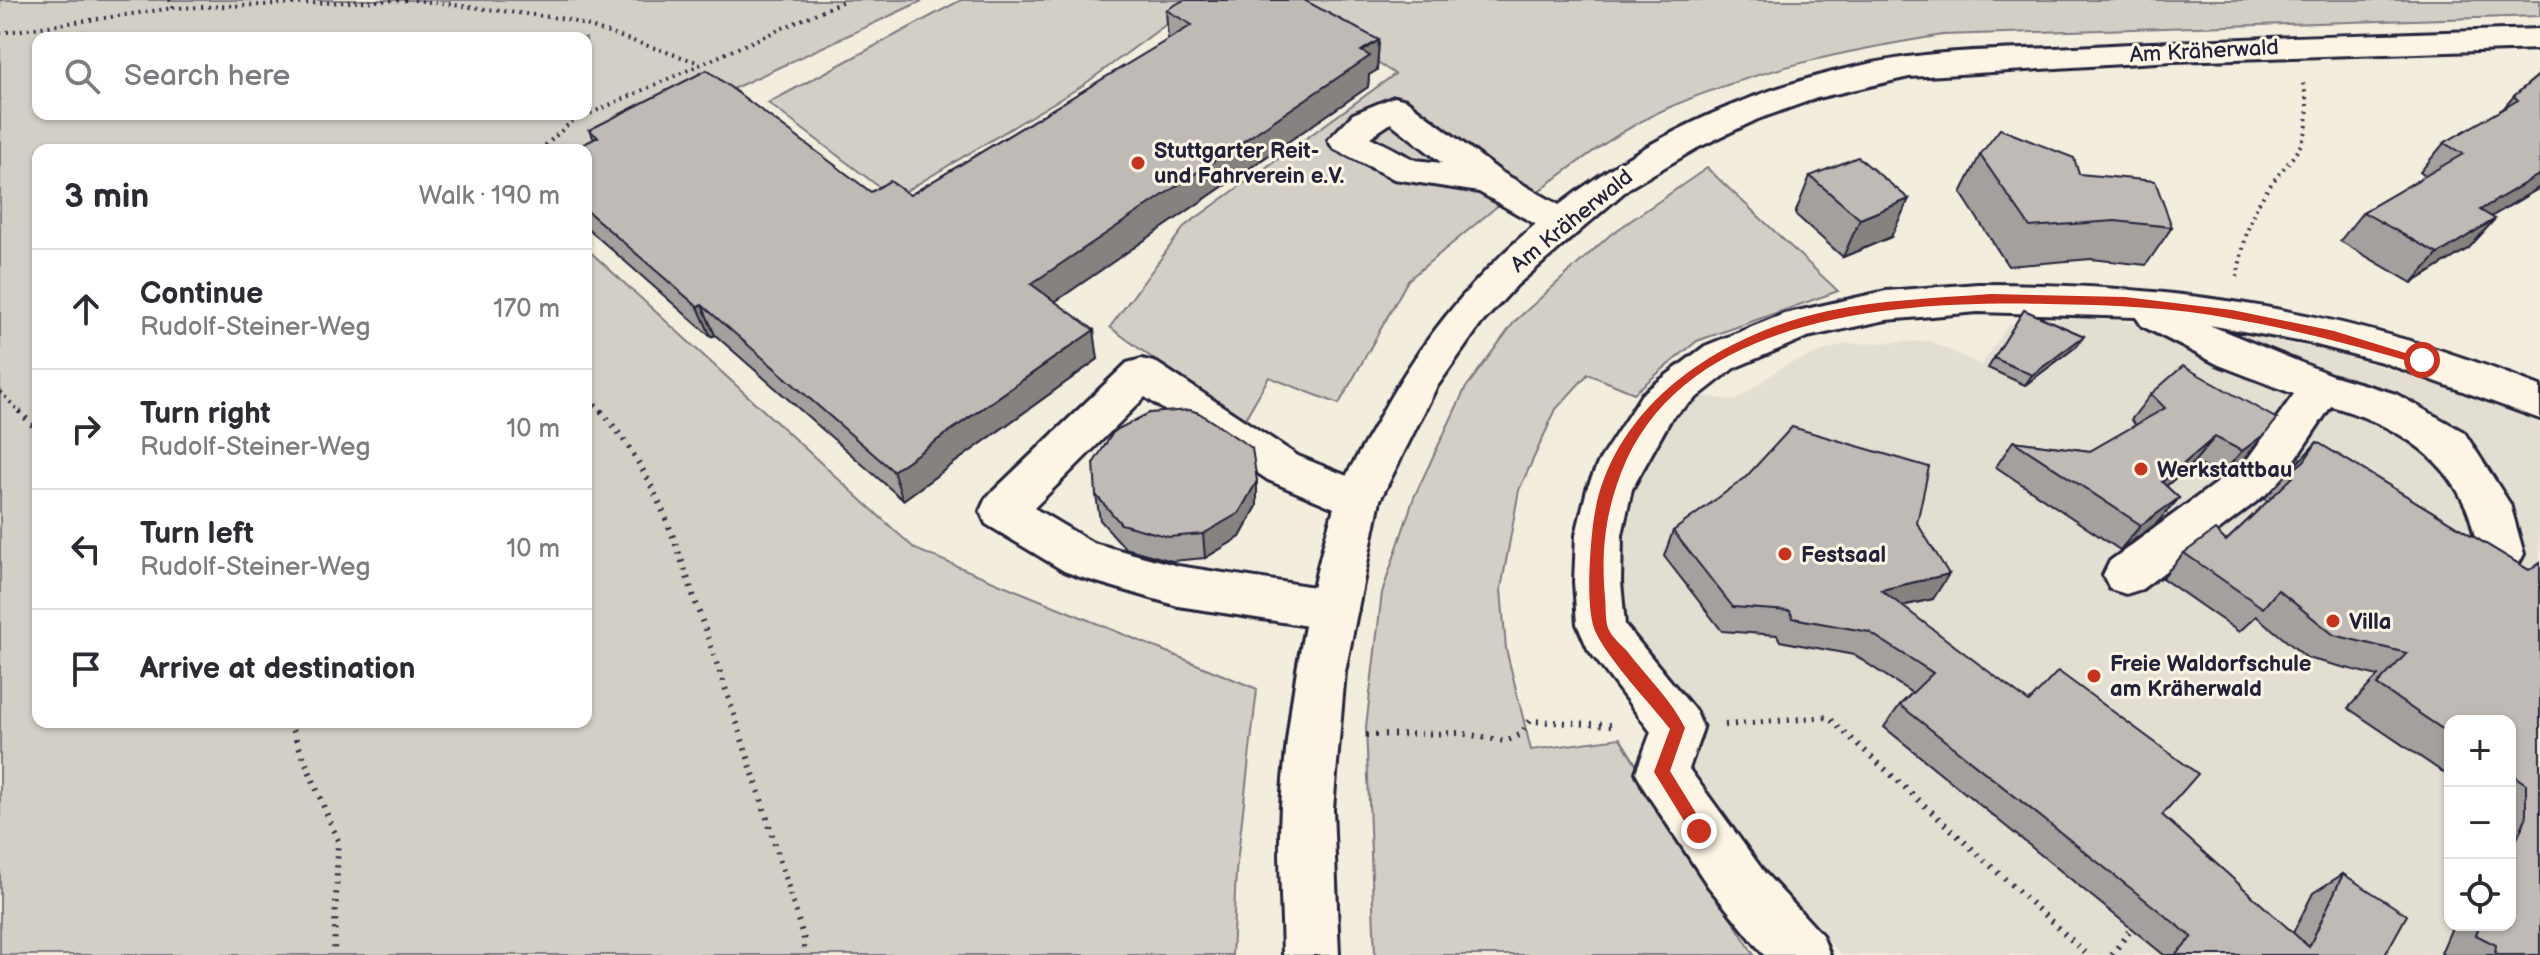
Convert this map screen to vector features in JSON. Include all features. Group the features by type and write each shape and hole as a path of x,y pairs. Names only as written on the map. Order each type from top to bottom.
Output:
{"main road":[{"name":"Am Kräherwald","path":"1311,955 1307,809 1321,672 1358,500 1419,380 1467,314 1503,275 1616,180 1684,140 1746,111 1807,90 1909,67 2173,51 2540,39"},
{"path":"1488,181 1562,223"},
{"path":"1802,955 1769,922 1699,831 1662,772 1678,728 1602,630 1595,563 1602,507 1623,452 1654,406 1702,368 1759,336 1827,315 1897,304 1991,299 2125,301 2232,314 2334,336 2422,360 2540,403"},
{"path":"2125,301 2233,354 2321,388 2381,405 2449,444 2488,504 2501,554"},
{"path":"1334,610 1178,586 1080,558 1002,511 1142,374 1283,468 1358,500"},
{"path":"2126,575 2262,473 2321,388"}],"path":[{"path":"169,0 173,8"},
{"path":"0,33 173,8 411,0 566,19 700,63"},
{"path":"592,112 846,0"},
{"path":"2232,314 2245,239 2259,203 2303,148 2309,123 2301,78"},
{"path":"547,144 575,120"},
{"path":"0,392 32,425"},
{"path":"592,401 628,441 657,492 730,700 804,939 804,955"},
{"path":"1357,736 1459,733 1505,741 1520,735 1530,721 1678,728 1828,717 2088,955"},
{"path":"291,728 338,841 334,955"},
{"path":"2112,955 2140,917"}],"shaded area":[{"path":"0,0 924,0 592,154 592,144 32,144 32,728 592,728 592,253 915,549 1257,689 1236,872 1232,955 0,955"},
{"path":"961,0 1191,0 1187,9 1082,86 894,198 768,103"},
{"path":"1276,0 2540,0 2540,16 1943,35 1838,54 1770,71 1670,107 1635,125 1536,193 1518,189 1408,280 1339,404 1269,377 1242,424 1110,327 1185,226 1395,74"},
{"path":"1707,168 1838,291 1697,341 1634,393 1588,374 1556,409 1519,490 1501,589 1506,649 1531,750 1620,738 1754,955 1375,955 1366,727 1382,593 1414,497 1465,389 1515,321 1610,235"},
{"name":"Freie Waldorfschule am Kräherwald","path":"2078,317 2214,330 2332,352 2490,400 2540,423 2540,955 1842,955 1794,907 1723,819 1685,762 1628,630 1620,571 1625,512 1645,458 1672,416 1699,395 1735,401 1785,365 1845,344 1930,341 1981,365 2009,325"}],"building":[{"path":"1184,0 1304,0 1379,40 1361,51 1370,56 1031,284 1094,330 893,471 702,305 698,307 592,215 592,144 584,144 598,137 589,130 707,70 871,192 890,181 910,195 1192,25 1166,10"},
{"path":"2540,74 2540,174 2480,210 2495,219 2438,254 2363,212 2463,154 2444,143 2518,100 2514,96"},
{"path":"2000,129 2074,158 2079,174 2155,181 2172,227 2115,221 2030,227 1980,155"},
{"path":"1858,157 1909,199 1860,219 1810,176"},
{"path":"2024,310 2084,336 2032,375 1994,358"},
{"path":"2183,366 2277,419 2266,433 2242,451 2215,437 2162,482 2179,498 2141,525 2013,441 2090,451 2165,408 2151,394"},
{"path":"1190,410 1252,448 1257,481 1239,513 1203,534 1169,537 1121,524 1096,495 1094,462 1114,431 1149,413"},
{"path":"1792,427 1929,467 1917,523 1949,574 1881,590 2029,702 2058,671 2198,774 2162,815 2309,947 2343,874 2407,915 2385,955 2175,955 2192,937 1900,705 1933,673 1869,632 1793,618 1790,611 1733,607 1673,531 1745,478"},
{"path":"2317,442 2529,570 2540,562 2540,955 2495,955 2496,945 2476,935 2478,931 2516,931 2516,841 2526,818 2526,784 2516,777 2516,715 2444,715 2444,730 2377,685 2407,653 2334,635 2278,590 2263,608 2184,553 2215,530 2226,541 2293,477 2288,474 2304,461"}],"place":[{"name":"Stuttgarter Reit- und Fahrverein e.V.","path":"1138,163"},
{"name":"Werkstattbau","path":"2141,469"},
{"name":"Festsaal","path":"1785,554"},
{"name":"Villa","path":"2333,621"},
{"name":"Freie Waldorfschule am Kräherwald","path":"2094,676"}],"route":[{"path":"1699,831 1662,772 1678,728 1602,630 1595,563 1602,507 1623,452 1654,406 1702,368 1759,336 1827,315 1897,304 2059,298 2125,301 2232,314 2334,336 2422,360"}]}
